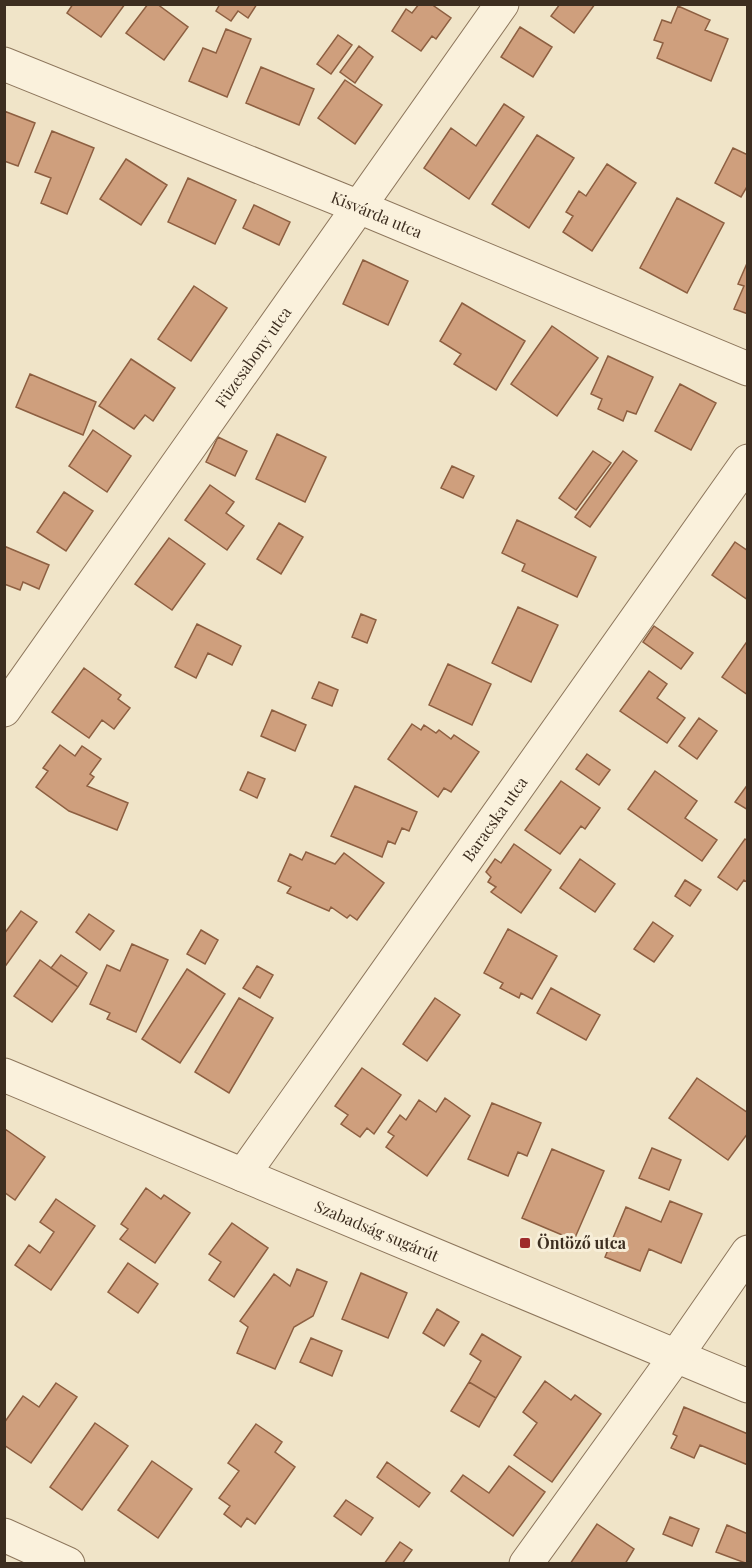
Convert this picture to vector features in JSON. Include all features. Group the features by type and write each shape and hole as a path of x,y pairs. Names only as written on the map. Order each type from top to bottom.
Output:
{"street":[{"name":"Füzesabony utca","path":"4,710 502,4"},
{"name":"Kisvárda utca","path":"4,64 359,207 747,369"},
{"name":"Baracska utca","path":"243,1175 747,461"},
{"name":"Szabadság sugárút","path":"4,1075 747,1386"},
{"path":"526,1563 676,1356 747,1252"},
{"path":"4,1535 68,1563"}],"building":[{"path":"73,4 125,4 101,37 67,13"},
{"path":"148,4 157,4 188,27 164,60 126,33"},
{"path":"220,4 257,4 248,18 238,11 231,21 216,11"},
{"path":"419,4 431,4 451,18 436,39 432,36 421,51 392,31 406,9 412,13"},
{"path":"560,4 595,4 574,33 551,16"},
{"path":"678,6 710,20 705,30 728,39 711,81 657,58 663,43 654,40 662,20 671,23"},
{"path":"520,27 552,47 533,77 501,57"},
{"path":"226,29 251,39 227,97 189,81 203,48 216,53"},
{"path":"338,35 352,45 331,74 317,64"},
{"path":"359,46 373,57 355,83 340,72"},
{"path":"261,67 314,89 299,125 246,103"},
{"path":"345,80 382,105 355,144 318,118"},
{"path":"504,104 524,117 469,199 424,168 451,128 476,146"},
{"path":"4,111 35,123 18,166 4,161"},
{"path":"52,131 94,148 67,214 41,203 51,178 35,172"},
{"path":"537,135 574,158 529,228 492,204"},
{"path":"733,148 748,155 748,185 741,197 715,183"},
{"path":"126,159 167,185 141,225 100,199"},
{"path":"607,164 636,183 592,251 563,232 573,216 566,212 579,191 586,196"},
{"path":"188,178 236,200 215,244 168,222"},
{"path":"677,198 724,223 687,293 640,268"},
{"path":"254,205 290,222 279,245 243,228"},
{"path":"363,260 408,281 388,325 343,304"},
{"path":"748,261 748,314 734,309 744,286 738,284"},
{"path":"194,286 227,308 191,361 158,339"},
{"path":"462,303 525,341 496,390 454,364 461,354 440,341"},
{"path":"552,326 598,358 557,416 511,384"},
{"path":"608,356 653,377 636,414 627,411 623,421 598,409 602,399 591,394"},
{"path":"131,359 175,388 153,421 145,415 134,429 99,406"},
{"path":"30,374 96,402 83,435 16,407"},
{"path":"680,384 716,403 691,450 655,431"},
{"path":"93,430 131,456 107,492 69,466"},
{"path":"277,434 326,457 305,502 256,479"},
{"path":"218,437 247,451 235,476 206,462"},
{"path":"593,451 611,463 576,510 559,498"},
{"path":"623,451 637,461 590,527 575,517"},
{"path":"452,466 474,476 463,498 441,488"},
{"path":"210,485 234,502 226,513 244,526 227,550 185,520"},
{"path":"64,492 93,511 66,551 37,532"},
{"path":"517,520 596,557 577,597 522,571 525,564 502,553"},
{"path":"279,523 303,537 281,574 257,559"},
{"path":"169,538 205,564 172,610 135,584"},
{"path":"735,542 748,551 748,600 712,575"},
{"path":"4,546 49,565 39,589 23,582 20,590 4,584"},
{"path":"518,607 558,625 531,682 492,663"},
{"path":"361,614 376,620 367,643 352,637"},
{"path":"197,624 241,646 232,665 208,653 196,678 175,667"},
{"path":"654,626 693,653 681,669 643,642"},
{"path":"748,640 748,695 722,677"},
{"path":"448,664 491,684 472,725 429,705"},
{"path":"84,668 121,695 118,699 130,708 114,729 102,720 89,738 52,712"},
{"path":"649,671 667,684 657,698 685,718 667,743 620,711"},
{"path":"319,682 338,690 332,706 312,698"},
{"path":"272,710 306,725 295,751 261,736"},
{"path":"699,718 717,731 697,759 679,746"},
{"path":"412,724 421,730 424,725 436,733 439,730 451,739 454,735 479,752 451,792 444,788 438,797 388,759"},
{"path":"60,745 75,756 82,746 101,759 90,774 94,777 87,786 128,803 117,830 69,811 36,787 48,771 43,768"},
{"path":"587,754 610,770 599,785 576,769"},
{"path":"655,771 697,801 685,818 717,840 702,861 628,809"},
{"path":"248,772 265,779 257,798 240,790"},
{"path":"561,781 600,808 585,829 581,826 560,854 525,830"},
{"path":"748,784 748,810 735,802"},
{"path":"355,786 417,812 409,831 402,828 395,844 388,841 382,857 331,836"},
{"path":"745,839 748,841 748,883 744,880 737,890 718,877"},
{"path":"514,844 551,870 521,913 491,892 496,887 488,882 491,877 486,872 495,859 501,863"},
{"path":"306,852 335,864 344,853 384,883 357,920 350,915 347,918 331,907 329,911 287,893 291,887 278,881 290,854 302,860"},
{"path":"580,859 615,884 595,912 560,888"},
{"path":"685,880 701,890 690,906 675,896"},
{"path":"21,911 37,922 4,968 4,934"},
{"path":"89,914 114,931 100,950 76,932"},
{"path":"653,922 673,936 654,962 634,949"},
{"path":"508,929 557,956 532,999 521,993 519,998 500,988 503,983 484,973"},
{"path":"201,930 218,940 205,964 187,954"},
{"path":"132,944 168,960 136,1032 107,1019 110,1013 90,1004 107,965 120,971"},
{"path":"61,955 87,973 78,987 51,968"},
{"path":"40,960 78,987 52,1022 14,996"},
{"path":"257,966 273,975 260,998 243,988"},
{"path":"187,969 225,994 180,1063 142,1039"},
{"path":"551,988 600,1015 586,1040 537,1013"},
{"path":"239,998 273,1018 229,1093 195,1072"},
{"path":"435,998 460,1015 427,1061 403,1044"},
{"path":"362,1068 401,1095 374,1134 367,1128 360,1137 341,1124 348,1115 335,1106"},
{"path":"697,1078 748,1113 748,1133 728,1160 669,1118"},
{"path":"445,1098 470,1116 427,1176 386,1147 394,1136 388,1132 400,1115 406,1120 419,1100 436,1112"},
{"path":"492,1103 541,1123 527,1156 518,1152 508,1176 468,1159"},
{"path":"5,1129 45,1157 15,1200 4,1192"},
{"path":"652,1148 681,1160 669,1190 639,1178"},
{"path":"552,1149 604,1171 574,1240 522,1218"},
{"path":"146,1188 161,1199 164,1195 190,1213 155,1263 120,1239 128,1229 121,1224"},
{"path":"56,1199 95,1226 51,1290 15,1265 29,1245 40,1253 54,1232 40,1222"},
{"path":"670,1201 702,1214 681,1263 649,1249 640,1271 605,1257 626,1207 661,1222"},
{"path":"232,1223 268,1248 234,1297 209,1280 221,1262 209,1254"},
{"path":"128,1263 158,1284 138,1313 108,1292"},
{"path":"297,1269 327,1282 313,1316 294,1327 275,1369 237,1353 248,1327 240,1321 274,1274 290,1286"},
{"path":"361,1273 407,1293 388,1338 342,1319"},
{"path":"437,1309 459,1322 444,1346 423,1333"},
{"path":"482,1334 521,1357 496,1398 469,1382 481,1361 470,1354"},
{"path":"311,1338 342,1351 332,1376 300,1362"},
{"path":"545,1381 571,1400 575,1395 601,1414 552,1482 514,1455 537,1423 523,1412"},
{"path":"469,1382 496,1398 479,1427 451,1411"},
{"path":"56,1383 77,1397 31,1463 4,1445 4,1423 23,1396 39,1407"},
{"path":"684,1407 748,1434 748,1465 700,1445 694,1458 671,1448 677,1436 673,1434"},
{"path":"95,1423 128,1446 82,1510 50,1487"},
{"path":"256,1424 282,1442 275,1452 295,1467 255,1524 247,1518 241,1527 224,1514 230,1506 219,1498 239,1471 228,1463"},
{"path":"152,1461 192,1489 158,1538 118,1510"},
{"path":"387,1462 430,1493 419,1507 377,1477"},
{"path":"509,1466 545,1492 513,1536 451,1491 463,1475 489,1493"},
{"path":"346,1500 373,1518 361,1535 334,1516"},
{"path":"670,1517 699,1529 692,1546 663,1534"},
{"path":"597,1524 634,1549 625,1564 570,1564"},
{"path":"727,1525 748,1534 748,1564 716,1552"},
{"path":"400,1542 412,1550 402,1564 384,1564"}],"place":[{"name":"Öntöző utca","path":"525,1243"}]}
